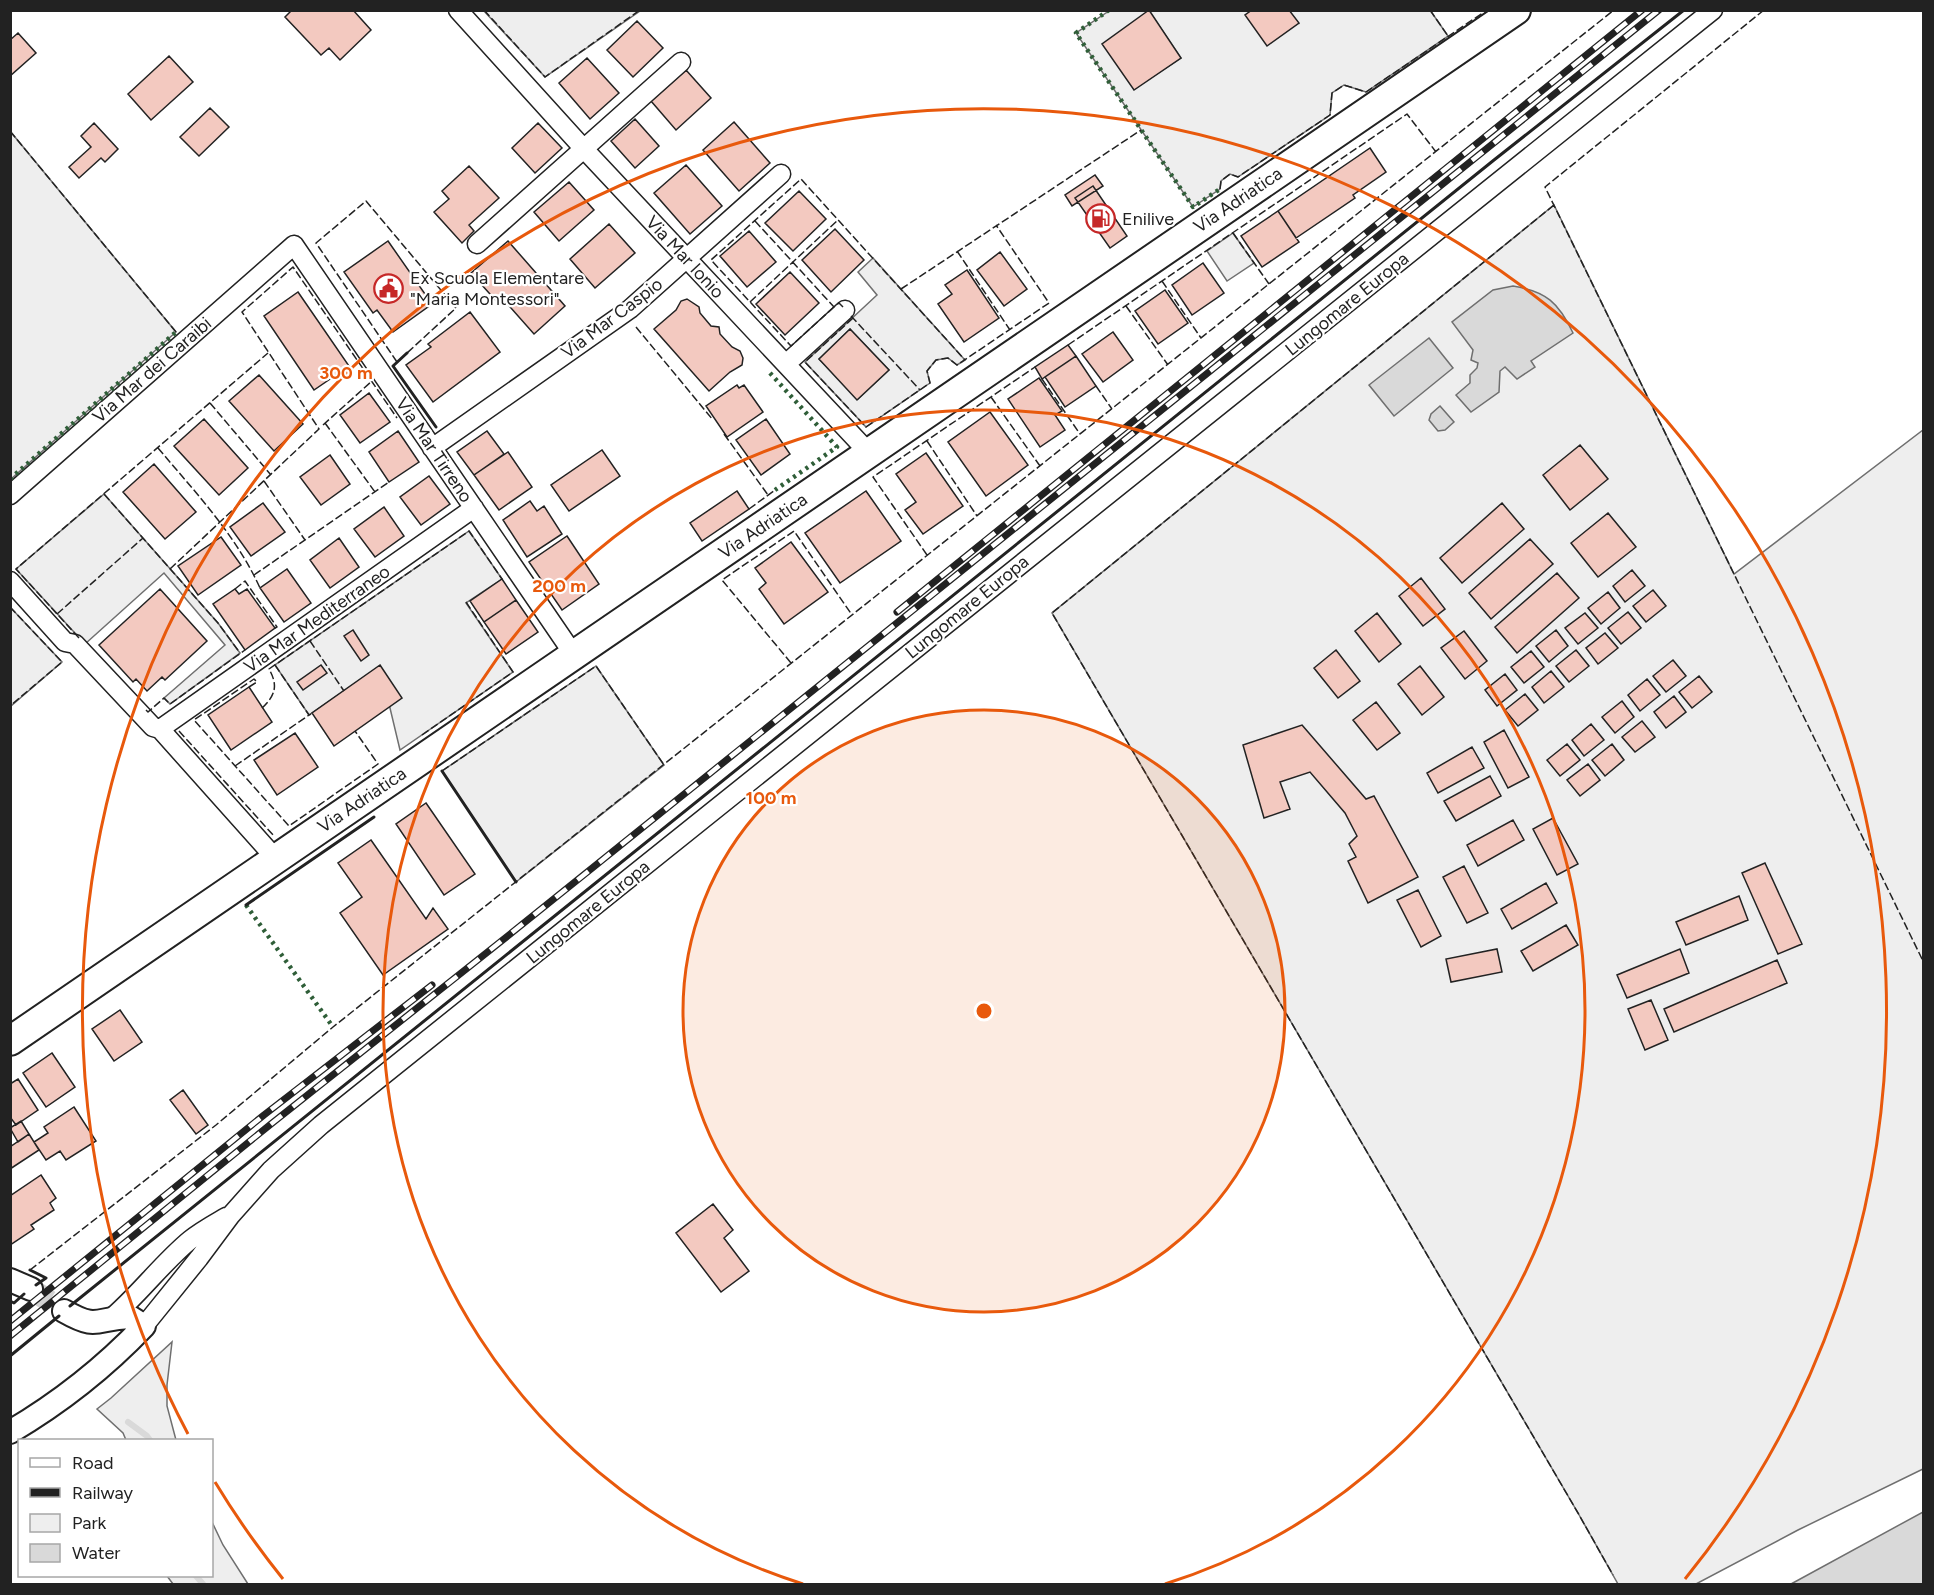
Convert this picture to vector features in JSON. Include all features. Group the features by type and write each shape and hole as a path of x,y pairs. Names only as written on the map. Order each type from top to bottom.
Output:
{"main road":[{"name":"Via Adriatica","path":"10,1041 1516,10"}],"street":[{"name":"Via Mar Ionio","path":"458,10 584,149 869,453"},
{"name":"Lungomare Europa","path":"10,1432 56,1403 112,1359 144,1326 231,1215 271,1170 330,1118 1713,10"},
{"path":"477,244 681,62"},
{"name":"Via Mar Caspio","path":"432,448 630,309 781,174"},
{"name":"Via Mar Tirreno","path":"294,245 574,655"},
{"name":"Via Mar dei Caraibi","path":"10,495 294,245"},
{"path":"786,364 845,310"},
{"name":"Via Mar Mediterraneo","path":"160,729 474,508"},
{"path":"10,581 65,642 75,644 153,727 160,729 276,858"},
{"name":"Lungomare Europa","path":"109,1320 131,1302 187,1243 204,1230 231,1215"},
{"path":"64,1311 82,1321 91,1323 130,1317 144,1326"}],"green space":[{"path":"1430,10 1448,36 1366,92 1344,85 1332,93 1330,115 1238,177 1230,174 1221,181 1220,189 1193,207 1076,33 1109,11 1149,11 1252,11 1298,23 1289,11","holes":["1149,11 1181,58 1134,89"]},
{"path":"484,11 640,11 545,77"},
{"path":"10,131 176,332 11,479 10,479"},
{"path":"1554,205 1734,574 1923,430 1923,1469 1798,1530 1696,1584 1618,1584 1052,613"},
{"path":"1233,233 1254,263 1227,281 1207,251"},
{"path":"873,258 965,360 957,365 948,358 936,360 927,371 930,383 866,427 805,362 877,295 858,272","holes":["850,329 889,370 858,399 819,359"]},
{"path":"104,494 218,623 240,653 170,704 164,698 225,645 164,573 85,644 16,569"},
{"path":"469,531 502,579 466,603 513,672 400,750 380,666 309,715 275,665"},
{"path":"10,607 62,662 11,706 10,706"},
{"path":"596,666 664,765 516,882 442,771"},
{"path":"172,1342 167,1406 176,1439 126,1439 123,1433 97,1409"},
{"path":"213,1524 223,1545 248,1584 173,1584 168,1577 213,1577"}],"water":[{"path":"1513,286 1534,291 1550,300 1557,306 1573,333 1531,361 1535,367 1517,379 1505,367 1500,371 1499,392 1471,412 1456,395 1470,383 1470,375 1477,368 1478,363 1471,360 1473,350 1452,322 1493,290"},
{"path":"1429,338 1453,368 1394,416 1369,385"},
{"path":"1440,406 1454,422 1445,430 1438,431 1429,420 1431,414"},
{"path":"1923,1512 1923,1584 1791,1584"}],"building":[{"path":"292,10 353,10 371,30 340,60 329,48 321,55 285,17"},
{"path":"1149,10 1181,58 1134,90 1102,44"},
{"path":"1252,10 1289,10 1299,23 1267,46 1245,15"},
{"path":"637,21 663,48 633,77 607,50"},
{"path":"18,33 36,53 10,76 10,40"},
{"path":"169,56 193,82 151,120 128,94"},
{"path":"587,58 619,93 590,119 559,83"},
{"path":"686,70 711,98 676,130 651,101"},
{"path":"210,108 229,127 199,156 180,137"},
{"path":"635,119 659,146 635,168 611,141"},
{"path":"734,122 770,163 739,191 703,150"},
{"path":"94,123 118,149 105,162 101,158 79,178 69,167 91,147 81,136"},
{"path":"538,123 562,148 535,173 512,148"},
{"path":"1370,148 1386,172 1353,195 1355,198 1296,238 1278,211"},
{"path":"686,165 722,206 690,234 654,193"},
{"path":"469,166 499,198 469,225 474,231 462,243 434,212 449,199 442,191"},
{"path":"1095,175 1103,186 1072,206 1065,195"},
{"path":"569,182 594,210 559,241 534,212"},
{"path":"1093,186 1127,236 1110,248 1075,198"},
{"path":"799,191 826,219 793,251 765,223"},
{"path":"1278,211 1299,242 1262,267 1241,236"},
{"path":"609,224 635,253 595,288 570,259"},
{"path":"835,229 864,260 831,292 802,260"},
{"path":"749,231 776,262 747,287 720,256"},
{"name":"Ex Scuola Elementare \"Maria Montessori\"","path":"388,241 432,304 393,332 377,310 373,313 344,272"},
{"path":"508,241 565,306 534,334 504,300 499,304 471,273"},
{"path":"1000,252 1027,289 1004,306 977,270"},
{"path":"1203,263 1224,293 1192,315 1172,285"},
{"path":"967,270 999,318 964,342 938,304 952,294 945,285"},
{"path":"790,272 819,303 785,335 756,304"},
{"path":"1165,290 1188,323 1158,344 1135,311"},
{"path":"298,292 349,366 314,390 264,316"},
{"path":"687,299 699,307 700,313 711,326 719,327 720,334 732,347 740,351 743,358 742,365 730,372 709,391 654,329 676,310 681,301"},
{"path":"470,312 500,352 433,402 406,365 431,347 428,344"},
{"path":"850,329 889,370 857,400 819,359"},
{"path":"1113,332 1133,360 1103,382 1082,354"},
{"path":"1068,345 1076,356 1042,379 1035,367"},
{"path":"1076,356 1096,386 1065,407 1045,377"},
{"path":"259,375 303,424 274,451 229,401"},
{"path":"1039,378 1062,411 1055,415 1065,430 1040,447 1008,399"},
{"path":"737,385 739,388 744,385 763,412 727,437 706,406"},
{"path":"369,393 390,422 360,443 340,415"},
{"path":"990,412 1028,465 986,496 948,442"},
{"path":"204,419 248,468 219,495 174,446"},
{"path":"766,419 790,454 761,475 736,440"},
{"path":"398,431 419,462 389,482 369,452"},
{"path":"487,431 504,454 474,475 457,452"},
{"path":"1580,445 1608,479 1570,510 1543,475"},
{"path":"602,450 620,476 569,511 551,485"},
{"path":"508,452 532,487 499,510 474,475"},
{"path":"926,453 963,506 923,534 905,510 916,502 896,474"},
{"path":"330,455 350,484 321,505 300,477"},
{"path":"154,464 196,512 165,539 123,492"},
{"path":"429,476 450,504 421,525 400,497"},
{"path":"737,491 749,509 702,541 690,523"},
{"path":"866,491 901,541 840,583 805,533"},
{"path":"530,501 537,511 544,506 562,534 527,557 503,520"},
{"path":"263,503 285,532 251,556 230,527"},
{"path":"1502,503 1524,529 1462,583 1440,558"},
{"path":"384,507 404,536 375,557 354,529"},
{"path":"1608,513 1636,547 1598,577 1571,543"},
{"path":"567,536 599,584 562,610 529,562"},
{"path":"221,537 241,565 198,595 178,566"},
{"path":"339,538 359,567 330,588 310,560"},
{"path":"1530,539 1553,564 1491,619 1469,593"},
{"path":"791,542 828,592 784,624 759,589 766,583 755,568"},
{"path":"287,569 311,603 284,622 260,588"},
{"path":"1632,570 1645,586 1625,602 1613,586"},
{"path":"1557,573 1579,598 1517,653 1495,627"},
{"path":"1421,578 1445,609 1423,626 1399,596"},
{"path":"502,579 516,600 484,622 470,601"},
{"path":"160,589 207,641 165,680 162,677 147,691 136,679 133,682 99,645"},
{"path":"235,589 239,594 247,589 275,628 245,650 213,604"},
{"path":"1653,590 1666,606 1646,622 1633,606"},
{"path":"1608,592 1620,608 1601,624 1588,608"},
{"path":"516,600 538,632 506,654 484,622"},
{"path":"1628,612 1641,628 1621,644 1608,628"},
{"path":"1377,613 1401,644 1379,662 1355,631"},
{"path":"1585,613 1598,628 1578,644 1565,628"},
{"path":"353,630 369,655 361,661 344,636"},
{"path":"1556,630 1568,646 1549,662 1536,646"},
{"path":"1464,631 1487,661 1465,679 1441,648"},
{"path":"1605,633 1618,648 1598,664 1586,648"},
{"path":"1336,650 1360,681 1338,698 1314,668"},
{"path":"1576,650 1589,666 1569,682 1556,666"},
{"path":"1531,651 1544,667 1524,683 1511,667"},
{"path":"1673,660 1686,676 1666,692 1653,676"},
{"path":"321,665 327,673 303,690 297,682"},
{"path":"380,665 402,698 334,746 312,713"},
{"path":"1420,666 1444,697 1422,715 1398,684"},
{"path":"1551,671 1564,687 1544,703 1532,687"},
{"path":"1505,674 1517,690 1497,706 1485,690"},
{"path":"1699,676 1712,692 1692,708 1679,692"},
{"path":"1647,679 1660,695 1640,711 1628,695"},
{"path":"249,687 272,722 231,750 208,715"},
{"path":"1525,694 1538,710 1518,726 1505,710"},
{"path":"1674,696 1686,712 1666,728 1654,712"},
{"path":"1622,701 1634,717 1615,733 1602,717"},
{"path":"1376,702 1400,733 1377,750 1353,720"},
{"path":"1642,721 1655,737 1635,752 1622,737"},
{"path":"1591,724 1604,740 1584,756 1572,740"},
{"path":"1302,725 1366,799 1374,796 1418,877 1368,903 1348,861 1356,857 1349,844 1357,836 1345,813 1310,772 1280,782 1290,809 1264,818 1243,745"},
{"path":"1504,730 1529,777 1508,788 1484,742"},
{"path":"295,733 318,767 277,795 254,760"},
{"path":"1567,744 1580,760 1560,776 1547,760"},
{"path":"1612,744 1624,760 1605,776 1592,760"},
{"path":"1472,747 1484,768 1438,793 1427,773"},
{"path":"1588,764 1600,780 1580,796 1567,780"},
{"path":"1490,776 1501,796 1456,821 1444,801"},
{"path":"426,803 475,874 444,895 396,824"},
{"path":"1553,818 1578,864 1557,875 1533,829"},
{"path":"1513,820 1524,840 1478,866 1467,845"},
{"path":"371,840 426,919 433,908 448,929 383,975 340,913 362,897 338,863"},
{"path":"1765,863 1802,944 1778,954 1742,873"},
{"path":"1464,866 1488,913 1467,923 1443,877"},
{"path":"1546,883 1557,903 1512,929 1501,909"},
{"path":"1418,890 1441,936 1421,947 1397,900"},
{"path":"1739,896 1748,920 1686,945 1676,922"},
{"path":"1566,925 1578,945 1533,971 1521,951"},
{"path":"1497,949 1502,972 1451,982 1446,959"},
{"path":"1680,949 1689,973 1627,998 1617,975"},
{"path":"1777,960 1787,983 1674,1032 1664,1009"},
{"path":"1651,1000 1668,1040 1645,1050 1628,1009"},
{"path":"120,1010 142,1042 114,1061 92,1029"},
{"path":"52,1053 75,1087 46,1107 23,1073"},
{"path":"18,1079 38,1110 16,1125 10,1117 10,1084"},
{"path":"183,1090 208,1125 196,1134 170,1100"},
{"path":"74,1107 96,1141 66,1160 60,1151 46,1160 34,1142 48,1133 44,1127"},
{"path":"21,1121 29,1134 18,1142 10,1128"},
{"path":"29,1134 39,1150 10,1169 10,1147"},
{"path":"41,1175 56,1198 50,1203 54,1210 31,1225 34,1229 10,1245 10,1196"},
{"path":"713,1204 733,1230 724,1238 749,1271 721,1292 676,1233"}],"waterway":[{"path":"128,1422 149,1439"},
{"path":"197,1577 203,1584"}],"tunnel":[{"path":"31,1289 64,1311"}],"railway":[{"path":"897,612 1642,10"},
{"path":"10,1336 1659,10"},
{"path":"10,1321 264,1115 432,985"}],"hedge":[{"path":"1109,10 1076,33 1193,207 1220,189"},
{"path":"10,479 176,332"},
{"path":"770,373 837,447 775,490"},
{"path":"246,905 333,1027"}],"fence":[{"path":"484,10 545,77 640,10"},
{"path":"1430,10 1448,36"},
{"path":"1220,189 1221,181 1230,174 1238,177 1330,115 1332,93 1344,85 1366,92 1487,10"},
{"path":"30,1270 216,1125 333,1027 1614,10"},
{"path":"1764,10 1545,187 1924,963"},
{"path":"1068,345 1407,114 1436,152"},
{"path":"901,289 1141,130"},
{"path":"10,131 176,332"},
{"path":"834,307 791,346 711,260 801,179 965,360"},
{"path":"397,362 316,243 366,201 456,308 407,353"},
{"path":"1554,205 1052,613 1613,1575"},
{"path":"750,302 838,220"},
{"path":"755,221 834,307 839,303 843,307"},
{"path":"853,318 805,362 866,427 930,383 927,371 936,360 948,358 957,365 1049,303 996,225"},
{"path":"1233,233 1269,284"},
{"path":"957,251 1010,330"},
{"path":"170,569 319,429 242,312 293,267 397,418"},
{"path":"1162,281 1201,338"},
{"path":"1126,306 1168,365"},
{"path":"851,316 920,390"},
{"path":"636,327 713,420"},
{"path":"79,638 16,569 268,353"},
{"path":"927,555 873,477 1035,367"},
{"path":"1042,379 1080,434"},
{"path":"323,425 372,381"},
{"path":"1096,386 1112,409"},
{"path":"991,397 1040,466"},
{"path":"210,403 271,475"},
{"path":"325,423 375,492"},
{"path":"724,434 768,495"},
{"path":"927,441 977,516"},
{"path":"158,448 227,532 260,588"},
{"path":"264,481 305,540"},
{"path":"254,575 389,482"},
{"path":"749,509 775,490"},
{"path":"104,494 218,623 240,653"},
{"path":"262,708 274,690 274,680 269,669 469,531 502,579"},
{"path":"791,663 722,580 794,531 852,615"},
{"path":"57,614 143,538"},
{"path":"235,589 245,581 277,627 275,628"},
{"path":"422,735 513,672 466,602"},
{"path":"10,607 62,662 10,706"},
{"path":"310,641 344,691"},
{"path":"146,710 148,712 164,698 170,704 245,650"},
{"path":"275,665 309,715 311,714"},
{"path":"442,771 596,666 664,765"},
{"path":"249,687 257,682 254,679 194,720 289,826 378,764 355,731"},
{"path":"235,766 309,715"},
{"path":"179,731 274,836"}],"wall":[{"path":"70,1306 1494,160 1684,10"},
{"path":"407,353 393,366 436,427"},
{"path":"442,771 516,882"},
{"path":"246,905 374,817"},
{"path":"30,1270 46,1278 36,1285"},
{"path":"10,1301 14,1303 24,1294"},
{"path":"10,1356 59,1316"}],"place":[{"name":"Enilive","path":"1101,219"},
{"name":"Ex Scuola Elementare \"Maria Montessori\"","path":"389,288"}]}
